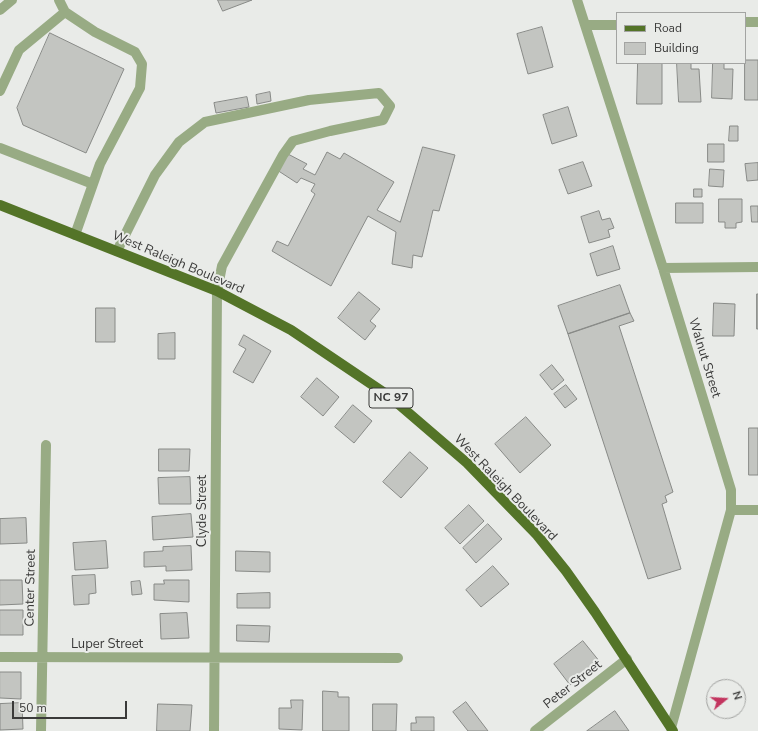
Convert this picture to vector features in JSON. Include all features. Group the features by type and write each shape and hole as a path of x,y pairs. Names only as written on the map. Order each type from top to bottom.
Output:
{"main road":[{"name":"West Raleigh Boulevard","path":"0,205 217,291 291,330 382,392 467,463 537,536 566,571 627,659 672,729"}],"street":[{"path":"0,10 12,0"},
{"path":"59,0 65,12 95,32 135,52 142,64 140,88 112,140 93,184 75,234"},
{"name":"Walnut Street","path":"578,0 663,268 731,490 731,510 672,729"},
{"path":"0,91 19,50 65,12"},
{"path":"746,22 758,22"},
{"path":"586,25 616,24"},
{"name":"Clyde Street","path":"117,251 155,175 179,142 205,122 309,100 379,93 390,106 383,120 330,131 293,142 280,160 222,266 217,291 214,731"},
{"path":"0,148 93,184"},
{"path":"663,268 758,267"},
{"name":"Center Street","path":"41,731 46,445"},
{"path":"731,510 758,510"},
{"name":"Luper Street","path":"0,657 398,658"},
{"name":"Peter Street","path":"535,731 627,659"}],"building":[{"path":"218,0 252,0 223,11"},
{"path":"542,27 553,67 528,74 517,34"},
{"path":"50,33 124,69 86,153 23,125 17,108"},
{"path":"746,60 758,60 758,100 745,100"},
{"path":"638,64 662,64 662,104 637,104"},
{"path":"677,64 691,64 691,69 699,69 701,102 679,102"},
{"path":"713,64 724,64 724,69 733,69 732,99 712,98"},
{"path":"270,92 271,101 257,104 256,95"},
{"path":"247,97 249,107 216,113 214,103"},
{"path":"568,107 577,136 552,144 543,115"},
{"path":"730,126 738,126 738,141 729,141"},
{"path":"708,144 724,144 724,162 708,162"},
{"path":"423,147 455,155 439,211 433,210 422,257 413,255 412,268 392,264 396,232 368,216 331,286 272,251 277,241 288,246 315,194 311,191 315,184 301,178 297,183 277,170 286,153 307,164 303,169 315,175 327,152 340,159 344,153 394,182 377,210 400,222"},
{"path":"583,162 592,186 568,194 559,170"},
{"path":"758,163 758,180 747,181 745,164"},
{"path":"710,169 724,170 723,187 709,186"},
{"path":"694,189 702,189 702,197 694,197"},
{"path":"719,199 742,199 742,222 736,223 736,228 725,228 725,222 719,222"},
{"path":"676,203 703,203 703,223 676,223"},
{"path":"751,206 758,206 758,222 752,222"},
{"path":"599,211 602,220 610,218 614,228 608,230 610,237 589,243 581,217"},
{"path":"613,246 620,269 597,276 590,254"},
{"path":"620,285 630,313 568,334 558,306"},
{"path":"359,292 380,309 370,321 376,326 365,340 338,318"},
{"path":"758,294 758,329 757,329"},
{"path":"714,303 735,304 734,336 713,336"},
{"path":"96,308 115,308 115,342 96,342"},
{"path":"630,313 634,321 619,326 673,492 665,496 667,502 662,504 681,569 648,579 568,334"},
{"path":"175,333 175,359 158,359 158,334"},
{"path":"244,335 271,351 253,383 233,372 246,349 239,345"},
{"path":"552,365 564,380 552,390 540,375"},
{"path":"317,378 339,397 323,416 301,397"},
{"path":"566,385 577,399 565,408 554,394"},
{"path":"353,405 372,421 354,443 335,427"},
{"path":"526,417 551,445 520,473 495,444"},
{"path":"749,428 758,428 758,475 749,475"},
{"path":"159,449 190,449 189,471 159,471"},
{"path":"410,452 428,468 401,498 383,482"},
{"path":"190,477 191,504 159,504 158,478"},
{"path":"469,505 484,521 460,544 445,528"},
{"path":"191,514 193,537 153,540 152,517"},
{"path":"26,518 27,543 0,544 0,519"},
{"path":"488,524 502,539 476,563 463,548"},
{"path":"106,541 108,568 75,570 73,543"},
{"path":"191,546 192,570 166,571 166,566 144,567 144,552 163,551 163,547"},
{"path":"236,551 270,552 270,572 236,571"},
{"path":"493,566 509,584 481,607 466,590"},
{"path":"95,575 96,593 89,594 89,604 74,605 72,576"},
{"path":"0,580 22,580 23,604 0,605"},
{"path":"164,580 189,580 189,602 154,600 154,584 164,584"},
{"path":"140,581 142,594 132,595 131,582"},
{"path":"270,593 270,608 237,608 237,594"},
{"path":"0,610 23,610 23,635 0,635"},
{"path":"187,613 189,638 161,639 160,614"},
{"path":"237,625 270,626 269,642 237,641"},
{"path":"583,641 600,662 570,685 554,664"},
{"path":"0,672 21,672 21,699 0,698"},
{"path":"323,691 338,692 338,697 349,697 349,731 323,731"},
{"path":"291,700 303,700 302,730 279,729 279,708 291,708"},
{"path":"466,702 488,731 468,731 453,712"},
{"path":"22,703 23,729 0,730 0,704"},
{"path":"158,704 192,705 190,731 157,731"},
{"path":"373,704 397,704 396,731 373,731"},
{"path":"615,711 629,731 587,731"},
{"path":"416,717 434,717 434,731 411,731 411,723 416,723"}]}
